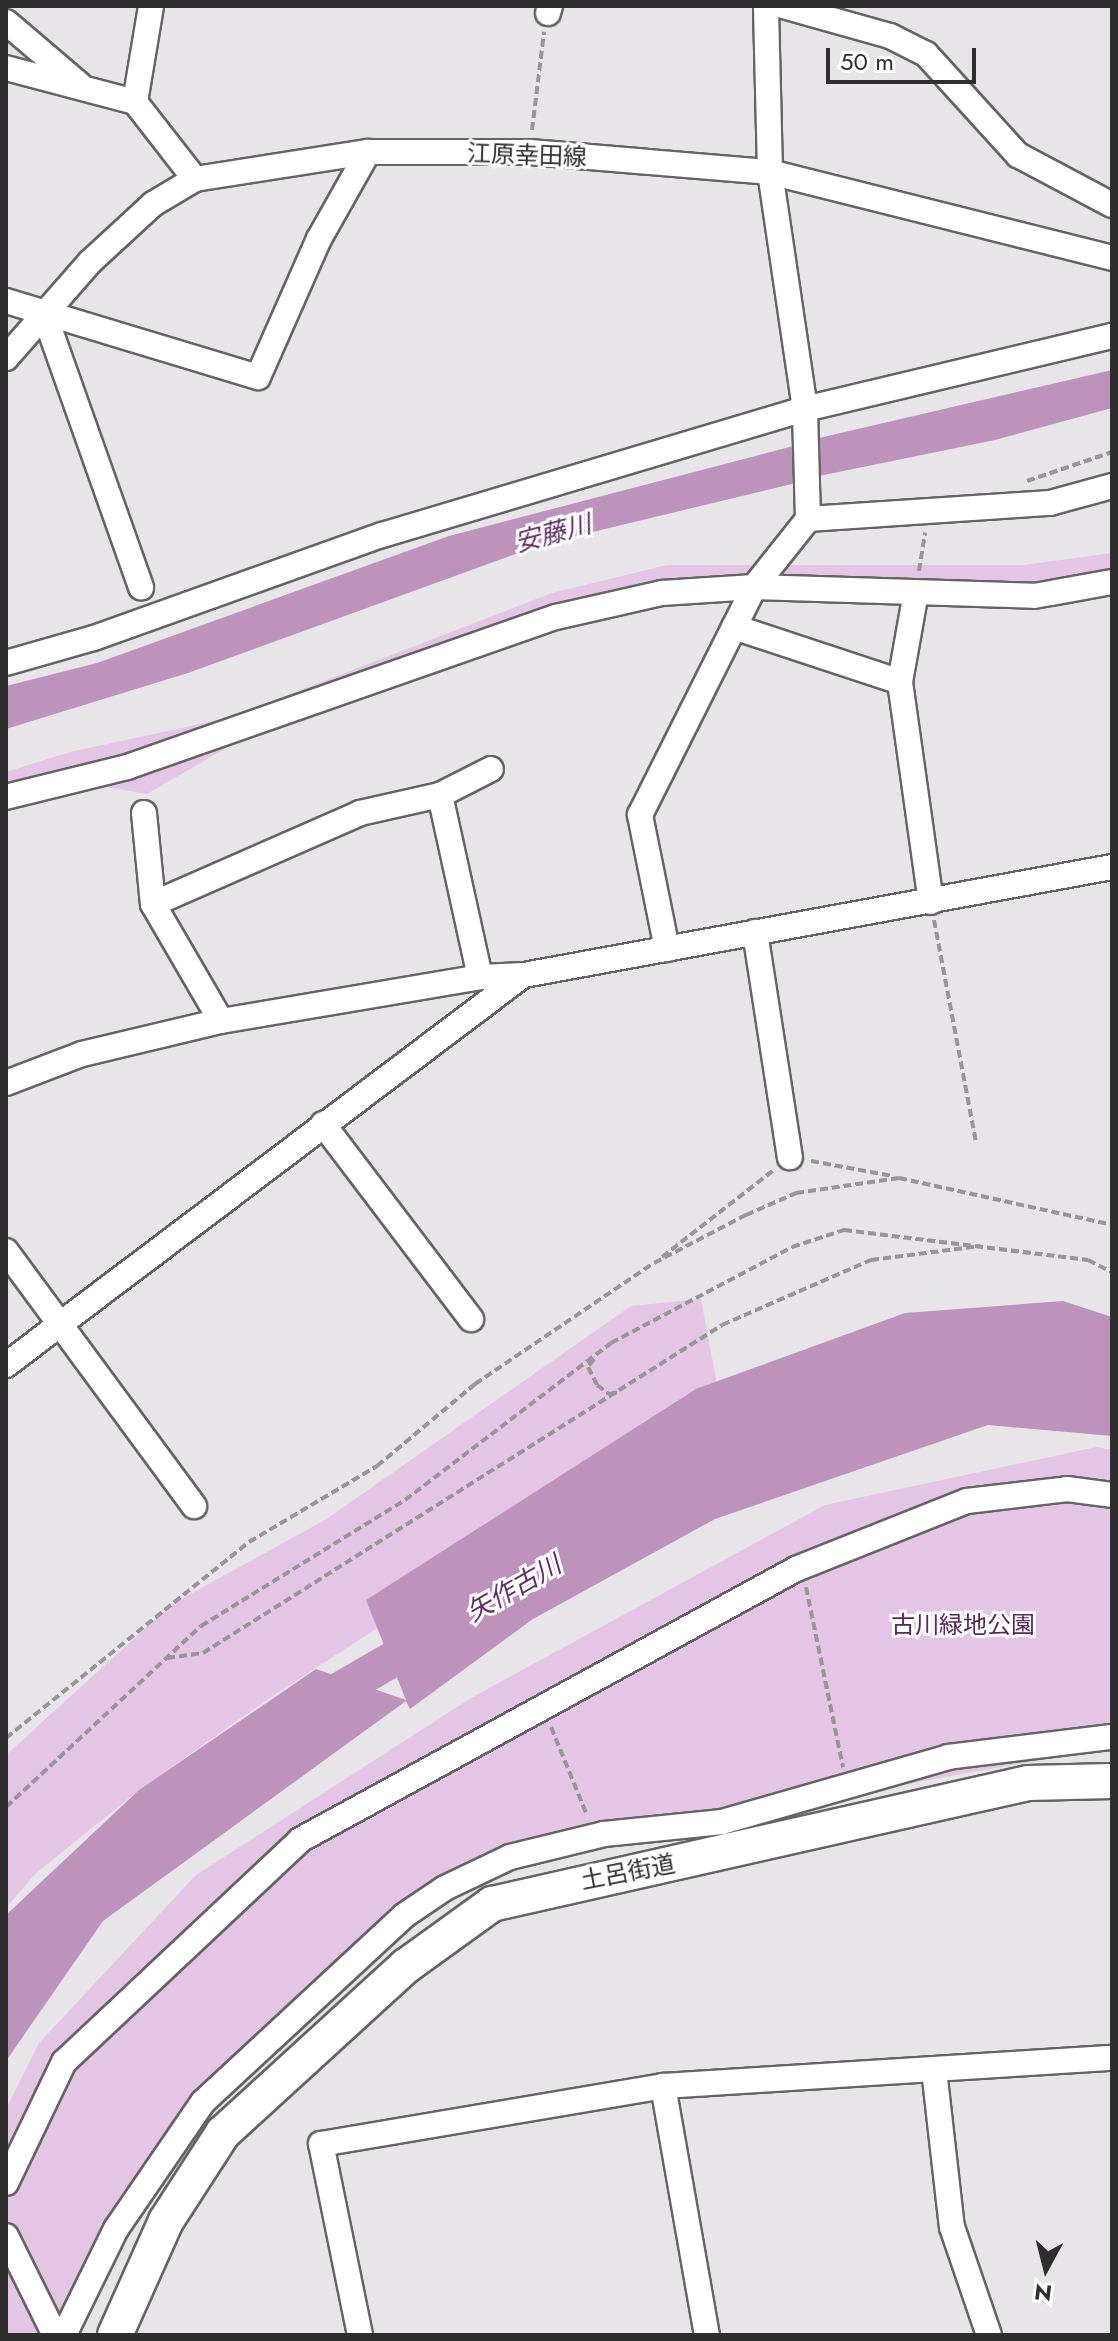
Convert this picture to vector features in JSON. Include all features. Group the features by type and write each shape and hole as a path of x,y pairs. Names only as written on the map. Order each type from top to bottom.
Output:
{"street":[{"path":"135,102 151,6"},
{"path":"667,949 640,815 754,587 808,519 806,420 770,172 766,6"},
{"path":"783,6 890,36 926,54 1018,155 1112,205"},
{"path":"6,22 87,91"},
{"path":"6,68 135,102 195,179"},
{"path":"6,301 45,316 258,377 319,239 368,152"},
{"name":"江原幸田線","path":"6,358 111,242 153,204 195,179 368,152 530,152 770,172 1112,258"},
{"path":"45,316 141,587"},
{"path":"6,663 94,638 382,535 1112,336"},
{"path":"808,519 927,514 1050,503 1112,486"},
{"path":"6,797 157,757 556,617 662,593 754,587 1034,596 1112,582"},
{"path":"916,592 900,682 931,902"},
{"path":"734,627 900,682"},
{"path":"153,904 360,813 440,795 491,769"},
{"path":"440,795 480,977"},
{"path":"144,813 153,904 221,1021"},
{"path":"6,1083 82,1054 221,1021 480,977 524,975 1112,867"},
{"path":"755,932 790,1157"},
{"path":"6,1365 524,975"},
{"path":"323,1124 471,1319"},
{"path":"6,1251 194,1506"},
{"path":"6,2183 64,2062 300,1840 802,1567 967,1501 1067,1489 1112,1495"},
{"path":"64,2335 116,2229 203,2102 405,1915 445,1888 510,1857 595,1836 722,1822 948,1757 1112,1737"},
{"name":"土呂街道","path":"115,2335 166,2221 223,2133 406,1966 492,1904 1028,1783 1112,1781"},
{"path":"360,2335 321,2144 663,2086 1112,2058"},
{"path":"934,2070 952,2227 989,2335"},
{"path":"663,2086 707,2335"},
{"path":"6,2236 55,2335"}],"path":[{"path":"530,152 537,65 549,9"},
{"path":"916,592 927,514"},
{"path":"931,902 976,1142"},
{"path":"6,1738 249,1542 377,1466 475,1384 654,1263 790,1157 1112,1225"},
{"path":"654,1263 796,1193 899,1178"},
{"path":"6,1807 201,1626 405,1500 598,1353 792,1247 844,1230 989,1245 1088,1260 1112,1272"},
{"path":"164,1658 203,1653 722,1325 859,1264 989,1245"},
{"path":"598,1353 588,1367 597,1385 609,1394 621,1391"},
{"path":"802,1567 847,1785"},
{"path":"543,1707 595,1836"}],"green space":[{"path":"1112,553 1112,590 1040,603 921,606 786,596 683,600 539,631 240,740 147,794 94,785 6,808 6,772 70,752 228,718 552,593 667,565 1024,565"},
{"path":"701,1299 721,1405 268,1699 139,1790 35,1874 6,1908 6,1755 172,1604 325,1520 631,1306"},
{"name":"古川緑地公園","path":"1097,1447 1112,1450 1112,1747 603,1839 450,1892 221,2089 77,2311 70,2335 6,2335 6,2109 39,2043 196,1875 471,1698 825,1505"}],"water":[{"path":"1112,370 1112,408 995,440 819,476 819,438"},
{"name":"安藤川","path":"797,445 800,482 543,544 188,673 6,729 6,686 97,663 449,536"},
{"path":"1063,1301 1112,1317 1112,1436 988,1425 715,1519 533,1619 410,1709 406,1701 103,1921 6,2061 6,1915 139,1790 316,1669 406,1700 366,1600 696,1389 905,1313"}],"waterway":[{"name":"矢作古川","path":"312,1706 431,1637"}]}
